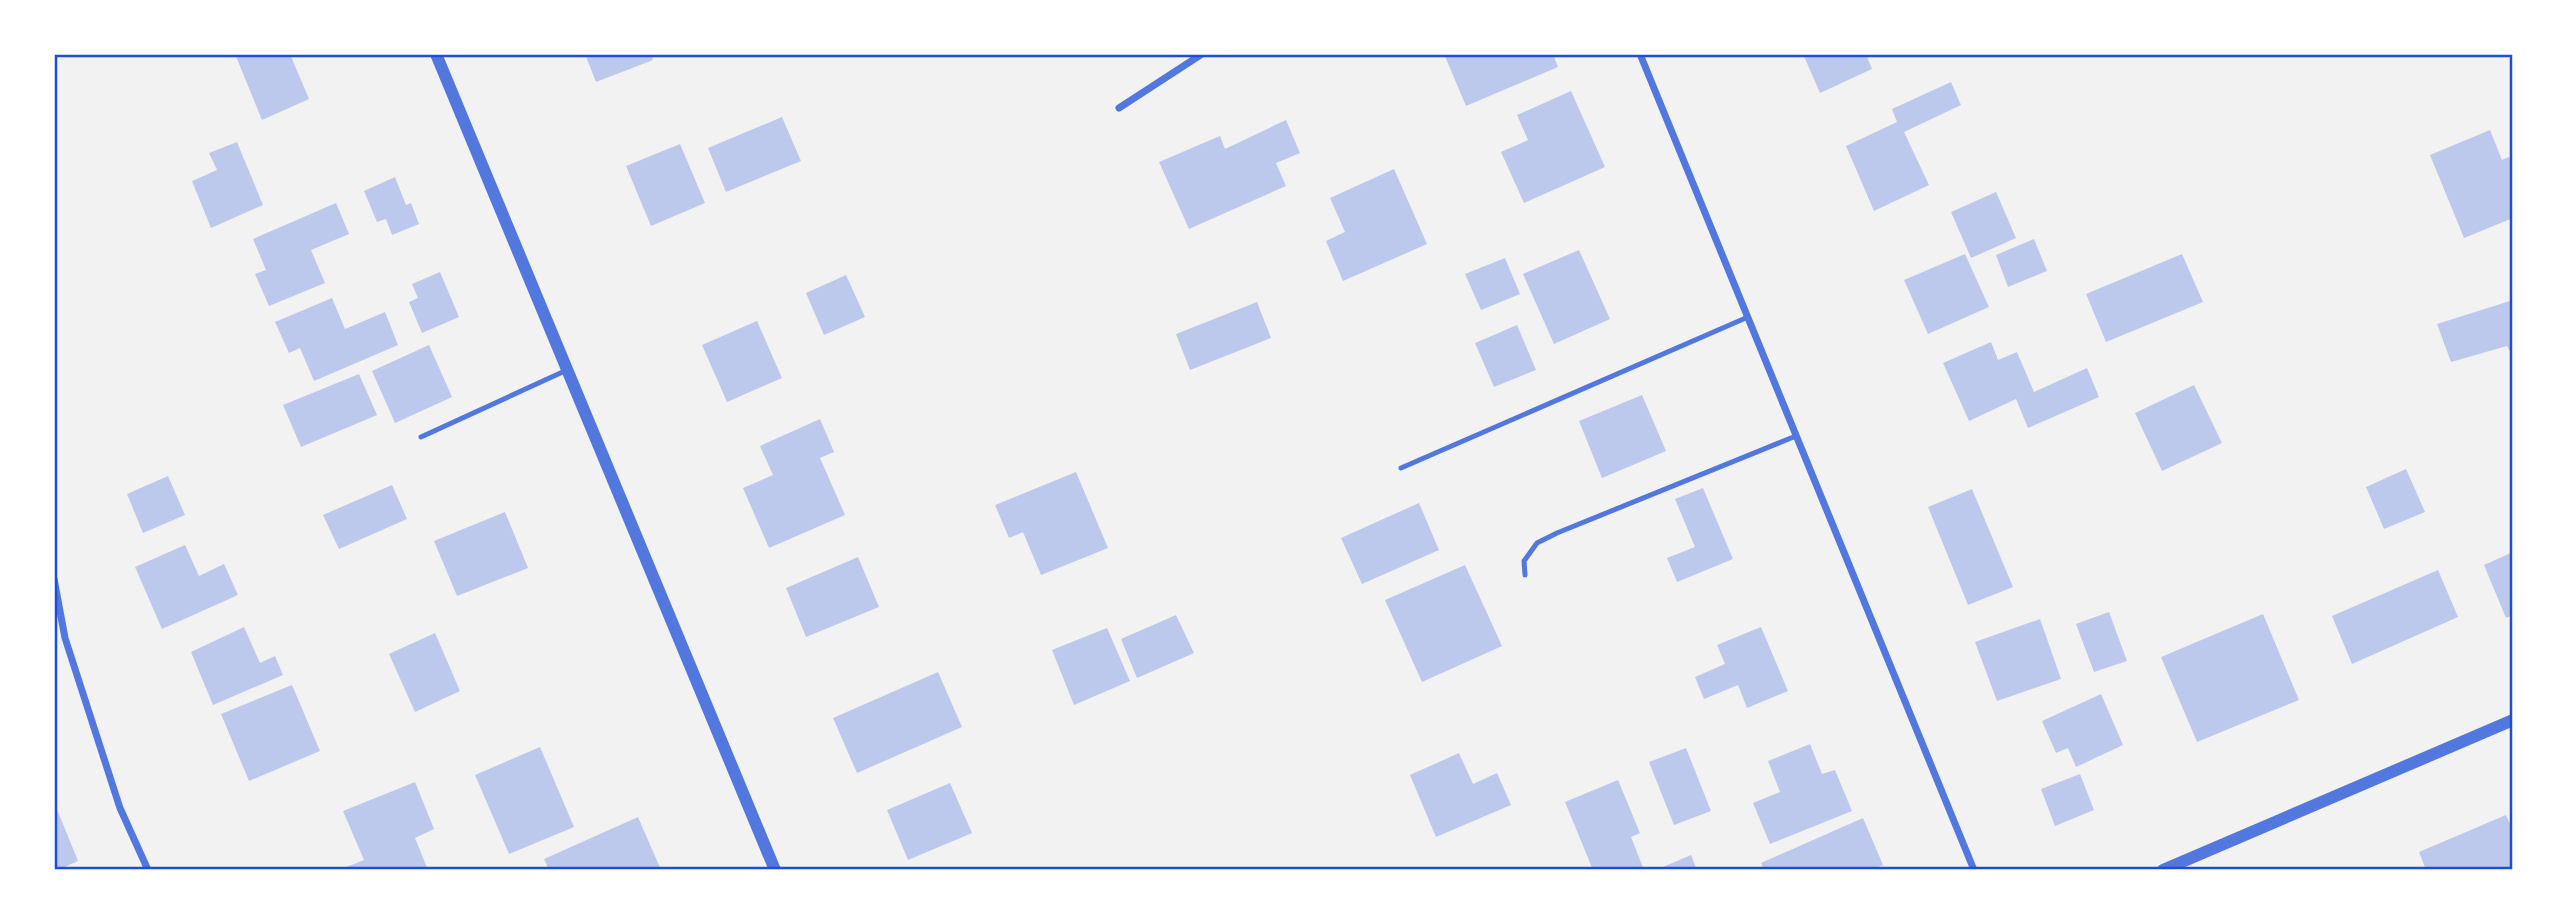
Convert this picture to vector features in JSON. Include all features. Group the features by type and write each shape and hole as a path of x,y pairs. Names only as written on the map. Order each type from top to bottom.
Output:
{"street":[{"path":"436,54 775,870"},
{"path":"1119,108 1202,54"},
{"path":"1640,54 1974,870"},
{"path":"54,579 65,638 120,808 148,870"},
{"path":"2163,870 2513,720"}],"lane":[{"path":"1401,468 1748,317"},
{"path":"421,437 567,370"},
{"path":"1525,575 1524,561 1537,543 1556,533 1797,436"}],"building":[{"path":"235,54 290,54 309,99 262,120"},
{"path":"585,54 651,54 653,60 596,82"},
{"path":"1444,54 1553,54 1558,67 1466,106"},
{"path":"1803,54 1866,54 1872,69 1820,93"},
{"path":"1951,82 1961,105 1904,132 1929,185 1874,211 1846,146 1897,122 1892,109"},
{"path":"1571,91 1605,167 1524,203 1501,152 1528,140 1517,115"},
{"path":"782,117 801,161 726,192 708,148"},
{"path":"1286,120 1300,153 1276,163 1286,186 1189,229 1159,162 1220,136 1225,149"},
{"path":"2490,130 2502,160 2509,157 2513,167 2513,218 2464,238 2430,155"},
{"path":"237,142 263,205 211,228 192,181 217,170 209,153"},
{"path":"680,144 705,203 651,226 626,166"},
{"path":"1394,169 1427,244 1343,281 1326,241 1345,232 1330,198"},
{"path":"395,177 406,205 411,203 419,224 392,235 386,219 377,222 364,191"},
{"path":"1996,192 2016,238 1971,258 1951,212"},
{"path":"336,203 349,234 311,250 325,283 269,306 255,274 266,270 253,239"},
{"path":"2034,239 2047,271 2008,287 1996,255"},
{"path":"1579,250 1610,319 1554,344 1523,274"},
{"path":"1965,254 1989,307 1928,334 1904,280"},
{"path":"2182,254 2203,302 2106,342 2086,294"},
{"path":"1505,258 1520,294 1481,310 1465,274"},
{"path":"440,272 459,317 422,333 409,302 418,298 412,284"},
{"path":"846,275 865,317 824,335 806,293"},
{"path":"332,298 345,329 385,312 398,345 314,381 300,348 289,353 275,322"},
{"path":"2513,300 2513,357 2507,346 2451,362 2437,324"},
{"path":"1257,302 1271,338 1190,370 1176,334"},
{"path":"757,321 782,378 727,402 702,345"},
{"path":"1517,325 1536,370 1494,387 1475,343"},
{"path":"1991,342 1998,360 2017,352 2034,392 2087,368 2099,397 2028,428 2016,399 1969,421 1943,363"},
{"path":"429,345 452,397 395,423 372,371"},
{"path":"359,374 377,415 301,447 283,405"},
{"path":"2194,385 2222,443 2162,471 2135,413"},
{"path":"1642,395 1666,451 1602,478 1579,421"},
{"path":"820,419 834,452 820,458 845,515 769,548 743,488 773,475 760,446"},
{"path":"2406,469 2425,512 2384,529 2366,487"},
{"path":"1076,472 1108,548 1041,575 1023,532 1009,538 995,505"},
{"path":"168,476 185,515 143,533 127,494"},
{"path":"392,485 407,519 339,549 323,515"},
{"path":"1703,488 1733,559 1677,582 1667,558 1695,547 1675,499"},
{"path":"1972,489 2013,587 1968,605 1928,507"},
{"path":"1419,503 1439,550 1362,584 1341,538"},
{"path":"505,512 528,568 457,596 434,541"},
{"path":"185,545 199,576 224,564 238,595 162,629 135,567"},
{"path":"2513,552 2513,615 2506,618 2484,565"},
{"path":"858,557 879,607 806,637 786,588"},
{"path":"1465,565 1502,646 1422,682 1385,600"},
{"path":"2438,570 2458,617 2352,664 2332,616"},
{"path":"2109,612 2127,661 2094,672 2076,624"},
{"path":"2263,614 2299,700 2197,742 2161,657"},
{"path":"1176,615 1194,653 1137,678 1121,639"},
{"path":"2040,619 2061,679 1997,701 1975,642"},
{"path":"244,627 260,663 275,656 283,675 213,705 191,652"},
{"path":"1761,627 1788,691 1747,708 1738,685 1704,699 1695,677 1725,664 1717,645"},
{"path":"1107,628 1130,681 1074,705 1052,650"},
{"path":"435,633 460,691 415,712 389,654"},
{"path":"938,672 962,727 857,773 833,718"},
{"path":"292,685 320,751 249,781 221,714"},
{"path":"2101,694 2123,745 2076,767 2068,748 2056,753 2042,721"},
{"path":"1810,744 1822,774 1835,770 1852,811 1770,844 1753,803 1780,792 1768,761"},
{"path":"540,747 574,827 509,854 475,775"},
{"path":"1686,748 1711,811 1674,825 1649,762"},
{"path":"1459,753 1473,784 1497,773 1511,805 1436,837 1410,775"},
{"path":"2080,774 2094,810 2055,826 2041,789"},
{"path":"1618,780 1640,833 1631,837 1644,870 1593,870 1565,802"},
{"path":"415,782 434,829 415,838 428,870 339,870 364,860 343,811"},
{"path":"950,783 972,833 908,860 887,810"},
{"path":"54,802 78,861 58,870 54,870"},
{"path":"2506,815 2513,831 2513,870 2426,870 2419,852"},
{"path":"638,817 661,870 549,870 544,859"},
{"path":"1863,818 1883,865 1871,870 1764,870 1761,863"},
{"path":"1691,855 1697,870 1656,870"}]}
